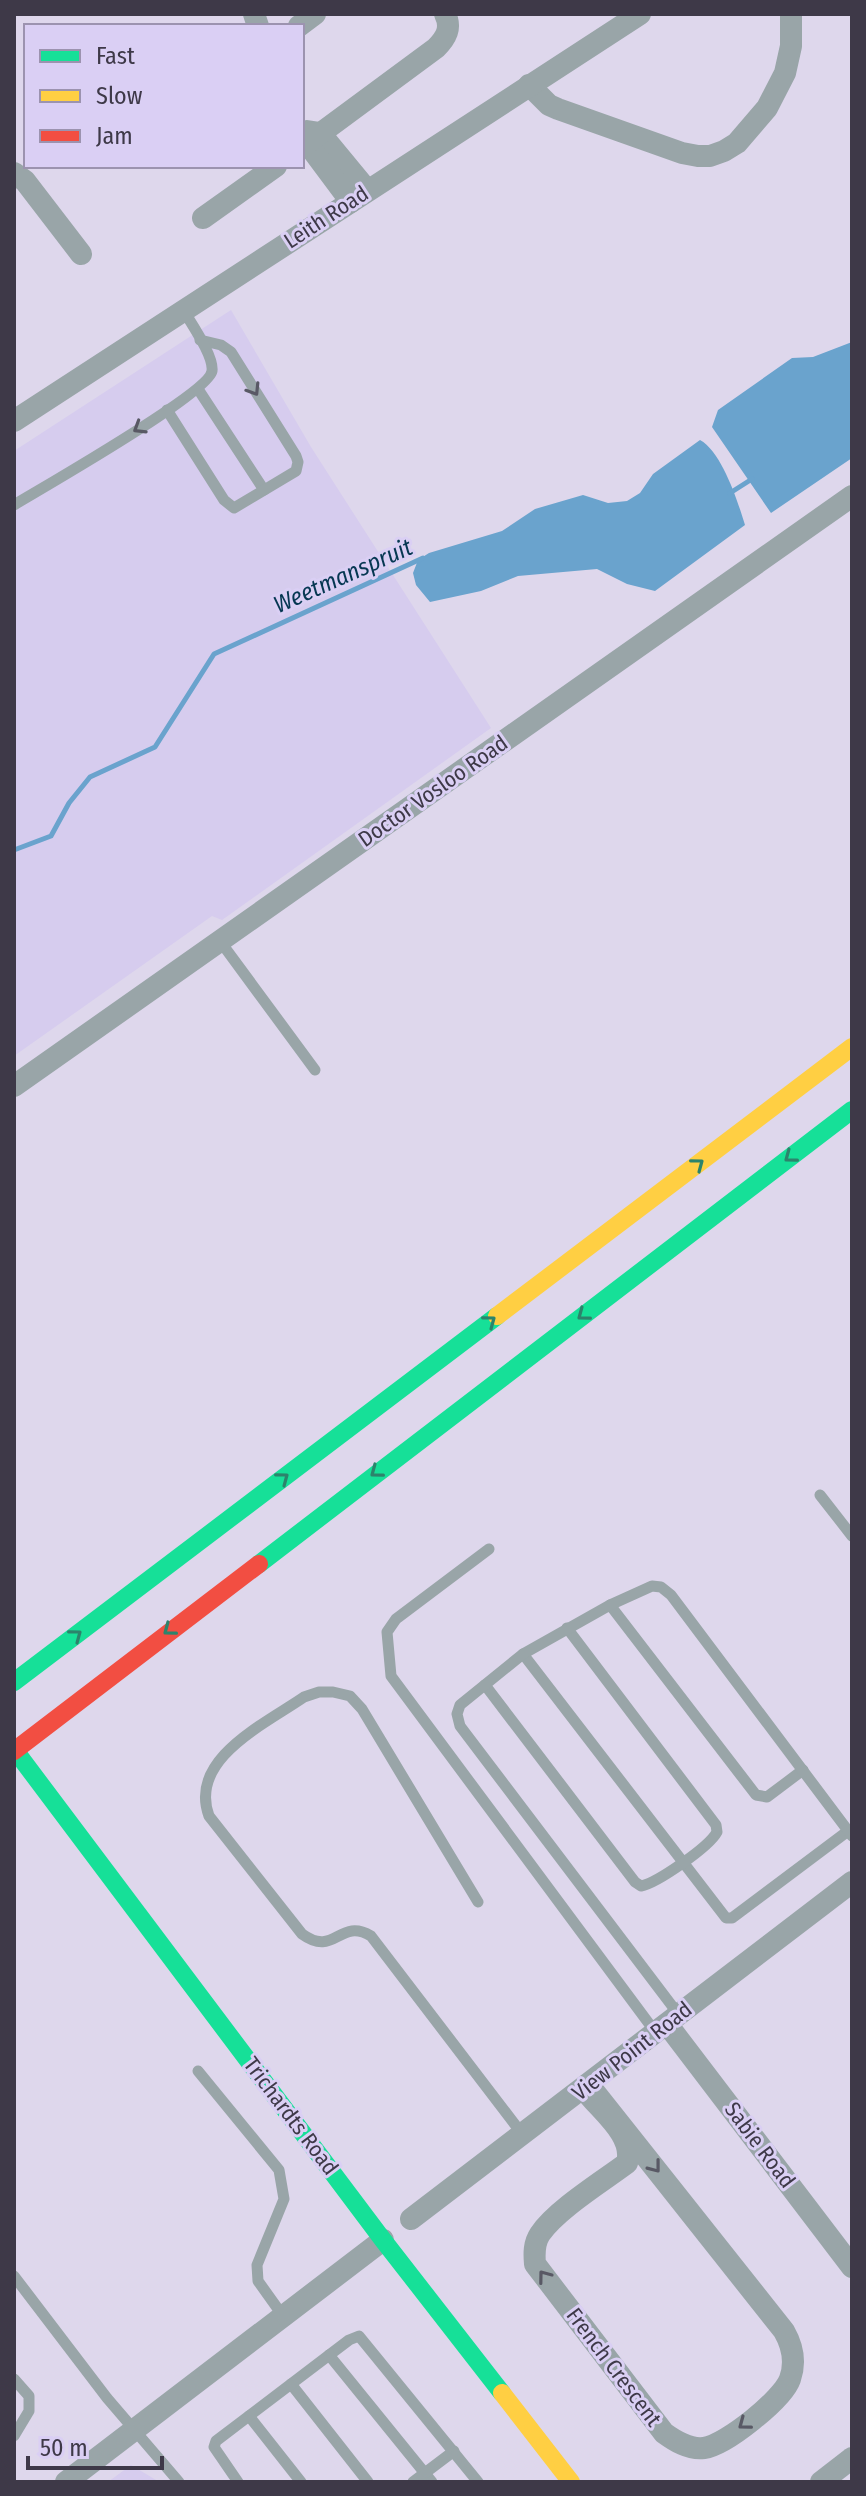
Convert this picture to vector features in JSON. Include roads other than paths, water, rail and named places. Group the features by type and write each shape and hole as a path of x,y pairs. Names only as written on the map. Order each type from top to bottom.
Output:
{"main road":[{"path":"14,1682 852,1047"},
{"path":"14,1750 852,1110"},
{"name":"Trichardts Road","path":"14,1750 78,1830 383,2240 571,2482"}],"street":[{"path":"359,196 307,137 436,48 443,41 448,28 445,14"},
{"name":"Leith Road","path":"14,421 640,14"},
{"path":"529,85 549,105 558,109 682,153 710,156 737,143 767,108 785,73 791,46 791,14"},
{"path":"203,218 273,168"},
{"path":"14,173 25,181 81,254"},
{"name":"Doctor Vosloo Road","path":"14,1086 852,496"},
{"name":"View Point Road","path":"411,2219 852,1882"},
{"name":"Sabie Road","path":"667,2024 852,2267"},
{"name":"French Crescent","path":"586,2087 784,2331 792,2348 790,2381 780,2396 739,2429 704,2448 680,2444 664,2433 535,2264 535,2243 540,2233 556,2217 627,2163 626,2141 586,2087"},
{"path":"66,2482 383,2240"},
{"path":"821,2482 852,2458"}],"lane":[{"path":"14,505 167,410 211,376 213,367 184,311"},
{"path":"167,410 229,505 234,508 296,471 296,456 231,352 221,345 200,340"},
{"path":"198,389 264,490"},
{"path":"220,941 315,1070"},
{"path":"820,1495 852,1536"},
{"path":"489,1549 396,1619 387,1632 391,1676 667,2024"},
{"path":"523,1654 726,1918 732,1918 850,1834 671,1595 661,1587 652,1586 567,1628 523,1654 460,1705 457,1714 460,1726 667,2024"},
{"path":"610,1605 756,1795 767,1797 803,1770"},
{"path":"485,1685 635,1882 641,1886 649,1884 713,1839 717,1832 716,1825 567,1628"},
{"path":"478,1902 375,1728 350,1696 319,1692 304,1697 227,1751 205,1786 209,1816 302,1934 313,1943 323,1943 345,1932 361,1930 371,1936 523,2135"},
{"path":"198,2071 279,2170 284,2199 257,2265 258,2281 283,2316"},
{"path":"14,2276 107,2398 179,2482"},
{"path":"238,2482 214,2447 216,2441 349,2340 359,2336 478,2482"},
{"path":"329,2355 429,2477"},
{"path":"14,2379 29,2396 29,2411 14,2436"},
{"path":"291,2384 368,2482"},
{"path":"249,2416 301,2482"},
{"path":"413,2482 429,2477 454,2451"}],"water":[{"path":"852,342 852,458 771,513 712,427 718,410 792,358 813,357"},
{"path":"700,440 722,466 745,525 655,591 627,584 597,569 518,576 481,591 430,602 416,585 413,573 418,560 429,553 502,531 535,509 583,495 608,503 627,501 640,493 653,474"}],"waterway":[{"name":"Weetmanspruit","path":"730,493 752,479"},
{"name":"Weetmanspruit","path":"14,850 51,836 69,803 90,777 155,747 214,654 423,558"}]}
